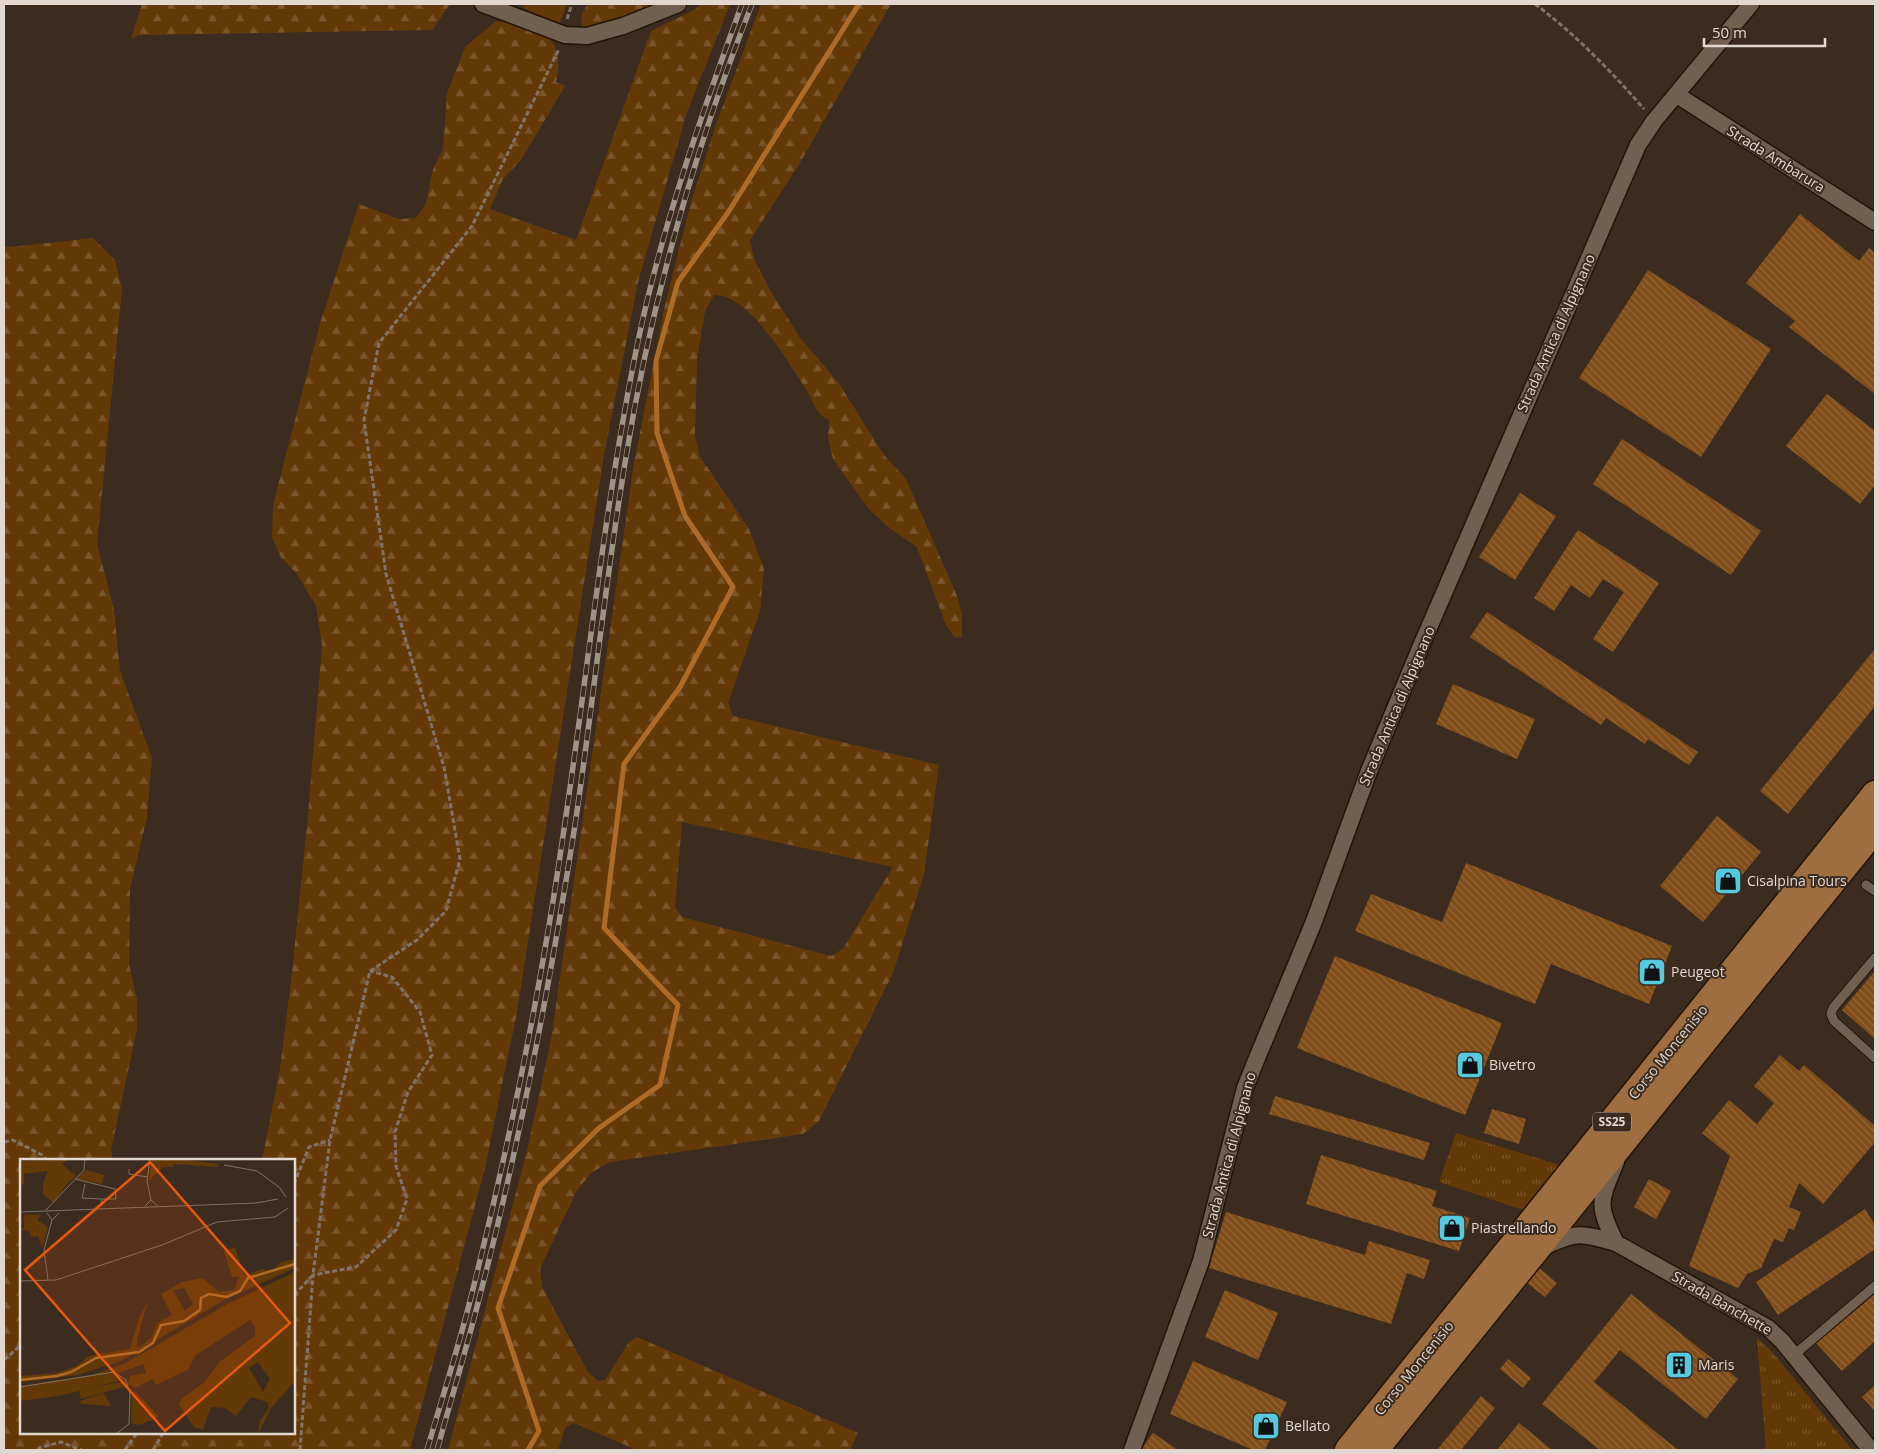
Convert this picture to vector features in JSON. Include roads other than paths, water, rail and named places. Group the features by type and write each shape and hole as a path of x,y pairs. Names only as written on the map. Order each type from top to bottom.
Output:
{"main road":[{"name":"Corso Moncenisio","path":"1348,1450 1875,794"},
{"name":"Corso Moncenisio","path":"1375,1450 1875,829"}],"street":[{"path":"484,4 565,35 586,36 624,26 678,4"},
{"name":"Strada Antica di Alpignano","path":"1132,1450 1201,1261 1240,1106 1256,1058 1313,924 1370,771 1422,646 1638,145 1654,121 1752,4"},
{"name":"Strada Ambarura","path":"1677,95 1875,222"},
{"path":"1616,1243 1603,1218 1603,1192 1626,1138"},
{"name":"Strada Banchette","path":"1535,1252 1565,1236 1576,1234 1616,1243 1752,1317 1776,1334 1871,1450"}],"lane":[{"path":"1866,885 1875,891"},
{"path":"1875,958 1833,1008 1831,1014 1834,1021 1875,1058"},
{"path":"1794,1355 1875,1286"}],"waterway":[{"path":"528,1450 539,1431 498,1308 540,1186 599,1128 660,1085 678,1005 604,928 624,764 680,687 733,587 685,516 657,433 656,361 678,282 729,211 859,4"}],"railway":[{"path":"427,1450 472,1293 503,1162 530,1031 558,868 611,494 637,346 658,259 683,173 742,4"},
{"path":"437,1450 494,1240 533,1063 575,825 618,508 635,404 647,346 676,230 693,172 731,59 752,4"}],"place":[{"name":"Cisalpina Tours","path":"1728,881"},
{"name":"Peugeot","path":"1652,972"},
{"name":"Bivetro","path":"1470,1065"},
{"name":"Piastrellando","path":"1452,1228"},
{"name":"Maris","path":"1679,1365"},
{"name":"Bellato","path":"1266,1426"}]}
